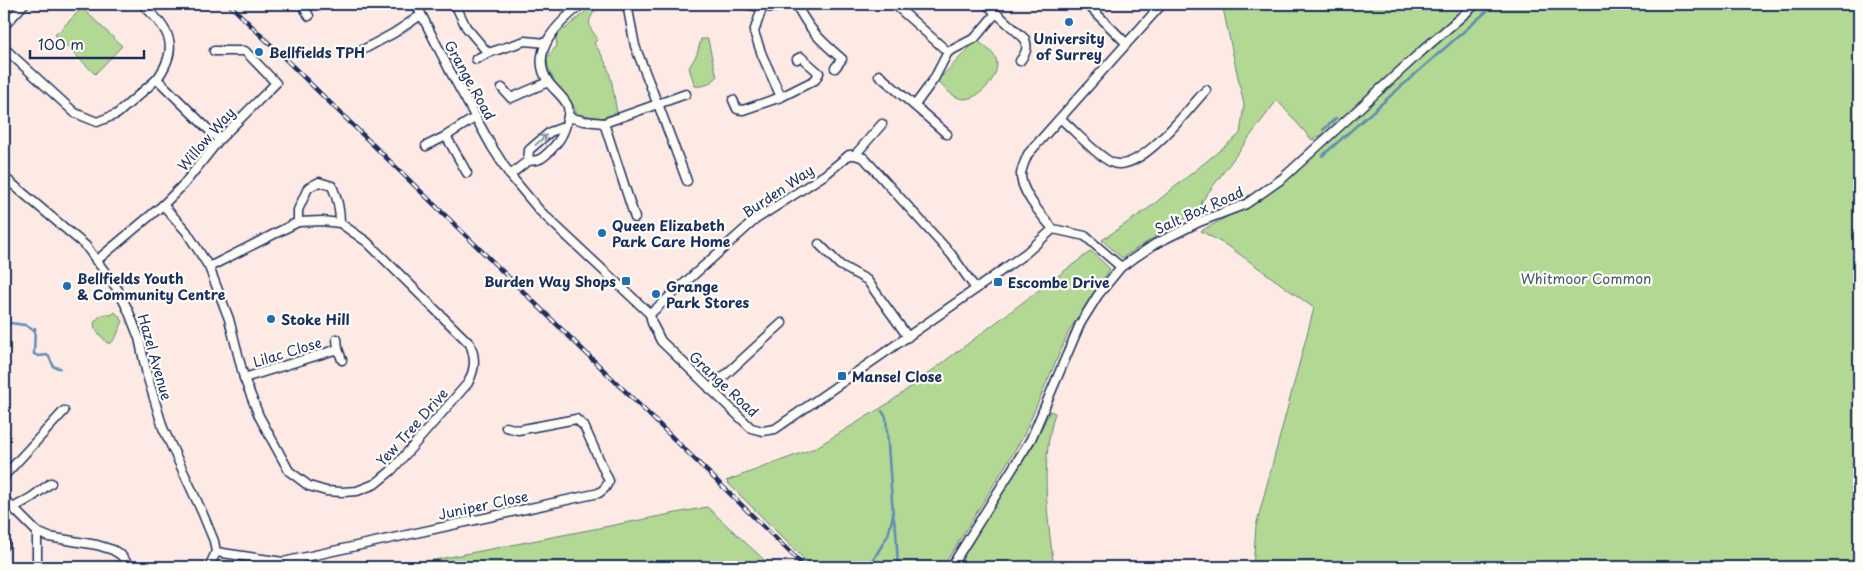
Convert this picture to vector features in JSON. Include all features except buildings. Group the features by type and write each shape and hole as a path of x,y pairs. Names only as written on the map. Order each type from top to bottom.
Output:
{"street":[{"path":"4,26 24,4"},
{"path":"4,48 75,112 97,122 117,114 157,79 165,69 170,57 169,39 164,28 142,4"},
{"path":"302,4 309,16"},
{"name":"Grange Road","path":"416,4 500,162 510,175 540,210 600,264 650,314 652,323 661,341 751,428 763,431 775,429 976,289 1026,253 1053,230"},
{"path":"456,4 466,28 488,53"},
{"path":"510,175 528,162 539,160 559,140 568,117 568,106 548,82 543,72 541,60 546,43 563,19 582,4"},
{"path":"627,4 634,46 687,181"},
{"path":"745,4 762,8 776,8 790,4"},
{"path":"796,4 806,23 815,34 842,60 835,68"},
{"path":"896,4 948,52"},
{"path":"986,4 1025,38 1026,53 1020,61"},
{"path":"1087,4 1126,43"},
{"path":"1121,267 1085,236 1053,230 1031,201 1021,176 1028,154 1162,4"},
{"name":"Salt Box Road","path":"951,567 1031,439 1080,324 1098,294 1121,267 1177,231 1246,204 1260,196 1283,178 1476,4"},
{"path":"762,8 754,32 762,56 781,97"},
{"path":"915,105 934,79 948,52 975,38 996,13"},
{"path":"357,53 394,33 421,15"},
{"path":"476,59 525,41 546,43"},
{"name":"Willow Way","path":"96,260 163,205 184,184 219,140 276,83 244,50 214,51"},
{"path":"733,100 737,109 743,110 781,97 815,80 819,73 801,57 797,59"},
{"path":"880,75 947,134"},
{"path":"157,79 219,140"},
{"path":"502,88 511,98 548,82"},
{"path":"1061,119 1105,159 1118,164 1126,163 1139,157 1156,145 1206,90"},
{"path":"568,117 604,123 657,102 686,94"},
{"path":"426,146 476,117"},
{"path":"604,123 635,218"},
{"path":"882,124 856,155 864,158 873,168 950,254 976,289"},
{"path":"528,162 529,150 550,132 564,127"},
{"path":"446,136 467,173"},
{"name":"Burden Way","path":"650,314 755,220 826,174 848,155 856,155"},
{"name":"Hazel Avenue","path":"4,177 86,246 118,290 139,338 147,375 163,428 205,518 216,552"},
{"path":"209,267 298,222 322,221 340,223 337,196 332,186 319,182 308,188 298,210 298,222"},
{"name":"Yew Tree Drive","path":"163,205 186,231 209,267 229,319 244,378 258,416 289,471 309,486 326,491 342,492 357,491 375,484 391,472 468,383 474,371 475,357 470,344 367,242 340,223"},
{"path":"819,244 840,266 867,280 908,337"},
{"path":"710,390 782,323"},
{"name":"Lilac Close","path":"337,339 342,360"},
{"name":"Lilac Close","path":"244,378 338,349"},
{"path":"4,476 64,411"},
{"name":"Juniper Close","path":"216,552 283,562 599,493 609,481 584,426 576,419 518,430 506,427"},
{"path":"13,508 51,483"},
{"path":"4,499 37,532 49,537 97,545 112,550 121,555 130,567"},
{"path":"4,523 4,546"},
{"path":"37,532 37,567"},
{"path":"209,567 216,552"}],"green space":[{"path":"594,4 599,6 590,19 590,26 598,39 594,43 608,69 617,113 601,118 577,114 568,97 552,77 547,57 557,46 556,37 562,28 565,29"},
{"path":"1222,4 1471,4 1327,132 1312,140 1277,100 1202,201 1200,212 1180,221 1122,258 1102,240 1149,208 1240,134 1244,105"},
{"name":"Whitmoor Common","path":"1483,4 1859,4 1859,567 1253,567 1256,526 1314,308 1231,248 1201,231 1258,200"},
{"path":"82,8 122,46 95,74 55,35"},
{"path":"701,39 708,39 717,77 712,82 702,86 695,86 689,68 697,54"},
{"path":"977,40 995,56 997,66 995,73 992,80 980,93 966,99 956,97 937,81"},
{"path":"1091,251 1110,269 1069,331 1023,437 943,567 812,567 726,481 815,448 889,403"},
{"path":"115,312 123,321 116,337 111,343 107,343 95,329 94,323 101,316 105,314 111,315"},
{"path":"1050,411 1055,413 1050,432 1046,490 1054,567 956,567 1034,444"},
{"path":"707,507 772,567 398,567"},
{"path":"237,559 291,566 228,567"}],"waterway":[{"path":"1322,156 1495,4"},
{"path":"1323,130 1336,118"},
{"path":"10,323 25,325 33,330 35,328 34,354 38,356 48,355 54,367 60,368"},
{"path":"869,567 888,535 893,515 886,417 882,411"},
{"path":"893,515 896,530 898,567"}],"railway":[{"path":"229,4 805,567"}],"place":[{"name":"University of Surrey","path":"1069,22"},
{"name":"Bellfields TPH","path":"259,52"},
{"name":"Queen Elizabeth Park Care Home","path":"602,233"},
{"name":"Burden Way Shops","path":"626,281"},
{"name":"Escombe Drive","path":"998,282"},
{"name":"Bellfields Youth & Community Centre","path":"67,286"},
{"name":"Grange Park Stores","path":"656,294"},
{"name":"Stoke Hill","path":"271,319"},
{"name":"Mansel Close","path":"842,376"}]}
